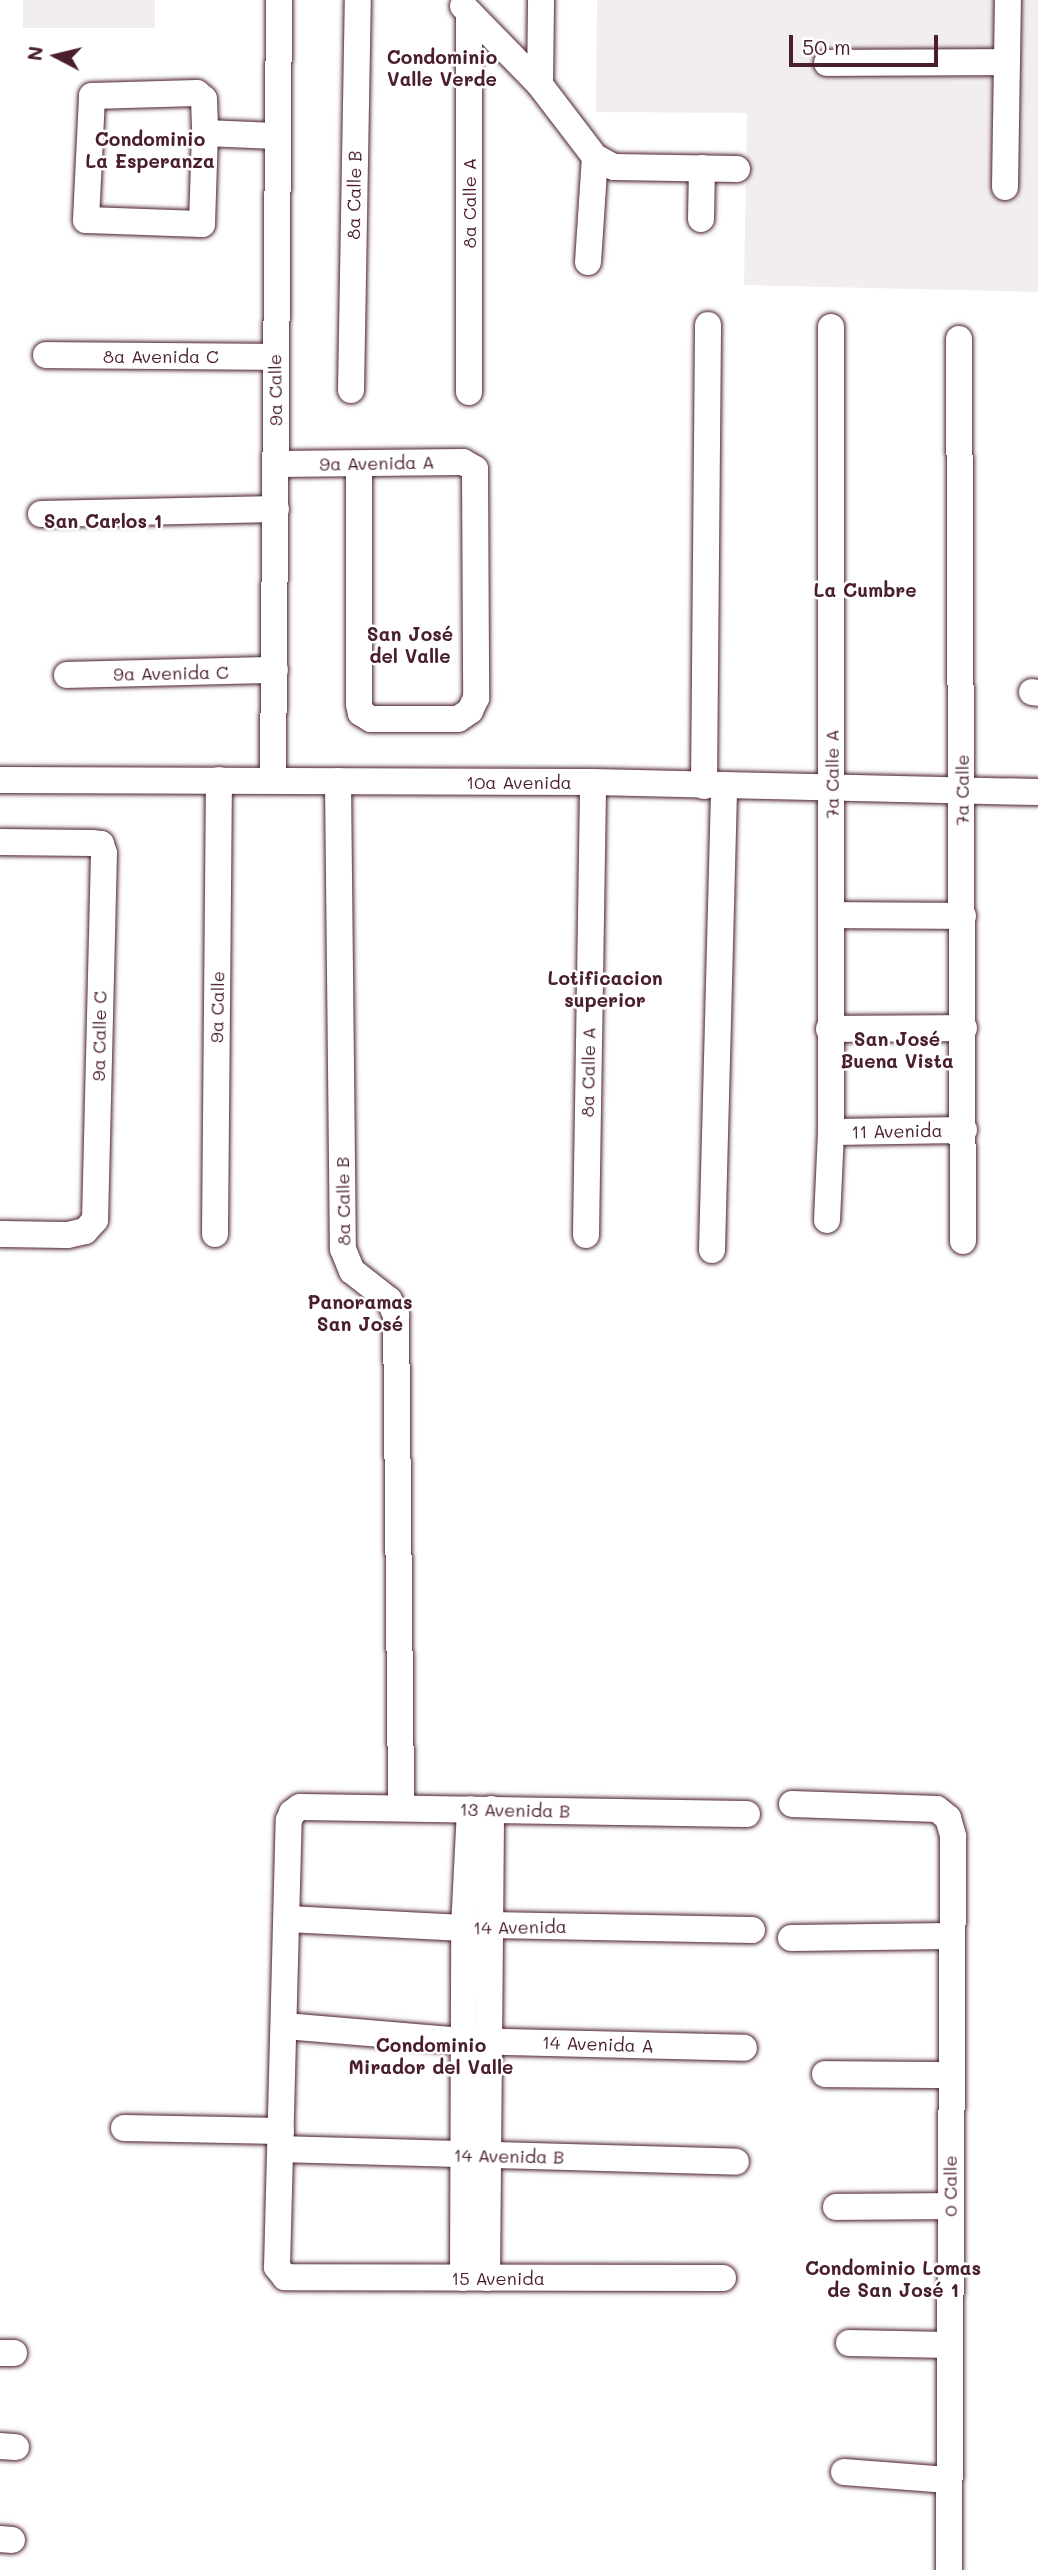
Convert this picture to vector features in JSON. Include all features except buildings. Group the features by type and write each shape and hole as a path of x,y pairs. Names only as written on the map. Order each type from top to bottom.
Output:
{"street":[{"name":"9a Calle","path":"273,780 279,0"},
{"name":"8a Calle B","path":"351,390 358,0"},
{"path":"540,85 541,0"},
{"path":"1006,187 1008,0"},
{"path":"463,6 540,85 595,157 614,167 737,169"},
{"name":"8a Calle A","path":"463,6 469,392"},
{"path":"827,62 1007,62"},
{"path":"197,93 204,99 205,133 203,220 197,225 90,222 84,216 89,100 96,95 197,93"},
{"path":"205,133 276,136"},
{"path":"588,262 595,157"},
{"path":"701,219 702,168"},
{"path":"708,325 714,787 712,1250"},
{"name":"7a Calle A","path":"827,1220 831,1132 831,327"},
{"name":"7a Calle","path":"959,339 963,1241"},
{"name":"8a Avenida C","path":"47,355 275,357"},
{"name":"9a Avenida A","path":"276,464 463,462 475,469 476,698 470,711 458,719 371,719 361,713 359,464"},
{"path":"41,514 276,509"},
{"name":"9a Avenida C","path":"67,675 275,670"},
{"name":"10a Avenida","path":"0,780 593,782 714,787 1038,792"},
{"name":"9a Calle","path":"215,1234 219,780"},
{"name":"8a Calle B","path":"338,781 343,1249 352,1271 389,1300 396,1315 401,1808"},
{"name":"8a Calle A","path":"586,1235 593,782"},
{"name":"9a Calle C","path":"0,842 92,843 101,844 104,853 95,1220 85,1231 68,1235 0,1234"},
{"path":"831,915 963,916"},
{"path":"829,1029 964,1028"},
{"name":"11 Avenida","path":"831,1132 964,1130"},
{"name":"0 Calle","path":"792,1804 937,1809 948,1818 953,1836 949,2075 949,2570"},
{"name":"13 Avenida B","path":"288,1919 289,1820 292,1813 300,1807 747,1814"},
{"path":"475,2278 477,1926 481,1809"},
{"path":"282,2140 288,1919"},
{"name":"14 Avenida","path":"288,1919 477,1926 752,1930"},
{"path":"790,1938 950,1936"},
{"name":"14 Avenida A","path":"285,2025 477,2041 744,2048"},
{"path":"825,2074 949,2075"},
{"name":"14 Avenida B","path":"124,2128 476,2155 736,2162"},
{"name":"15 Avenida","path":"282,2140 278,2267 285,2277 296,2280 723,2278"},
{"path":"836,2207 950,2206"},
{"path":"849,2343 949,2345"},
{"path":"844,2472 948,2480"}],"shaded area":[{"path":"23,0 155,0 155,28 23,28"},
{"path":"597,0 1038,0 1038,292 744,285 747,113 596,112"}],"district":[{"name":"Condominio Valle Verde","path":"442,68"},
{"name":"Condominio La Esperanza","path":"150,150"},
{"name":"San Carlos 1","path":"103,521"},
{"name":"La Cumbre","path":"865,590"},
{"name":"San José del Valle","path":"410,645"},
{"name":"Lotificacion superior","path":"605,989"},
{"name":"San José Buena Vista","path":"897,1050"},
{"name":"Panoramas San José","path":"360,1313"},
{"name":"Condominio Mirador del Valle","path":"431,2056"},
{"name":"Condominio Lomas de San José 1","path":"893,2279"}]}
